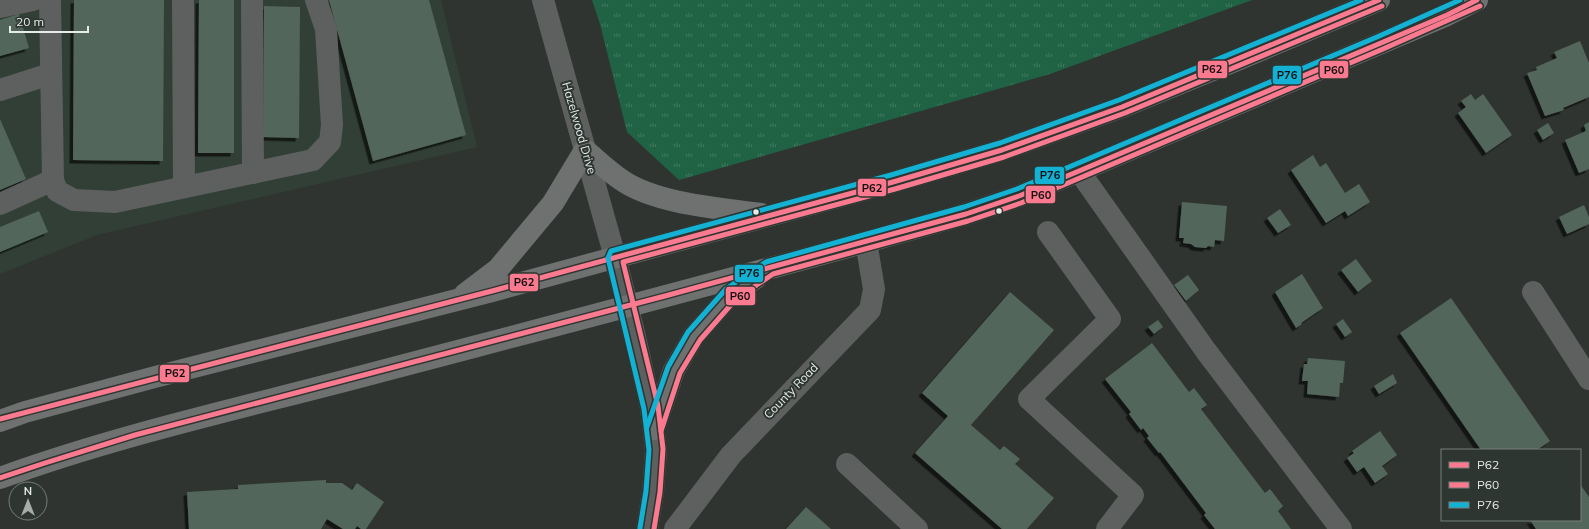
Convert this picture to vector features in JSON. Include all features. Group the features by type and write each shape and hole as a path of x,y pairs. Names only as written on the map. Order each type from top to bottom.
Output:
{"main road":[{"path":"0,420 266,348 458,300 893,182 1009,147 1122,107 1379,0"},
{"path":"0,478 37,464 154,430 628,306 979,210 1019,196 1079,171 1446,15 1477,0"},
{"path":"458,300 498,269 554,203 585,150 623,181 651,195 692,204 770,215"},
{"path":"654,429 674,370 694,336 732,294 770,268"}],"street":[{"path":"0,7 33,0"},
{"path":"50,0 50,74 53,180 57,191 74,200 115,202 313,160 330,142 332,125 326,29 316,0"},
{"path":"183,0 184,187"},
{"path":"252,0 253,173"},
{"name":"Hazelwood Drive","path":"542,0 615,257"},
{"path":"0,90 50,74"},
{"path":"1079,171 1206,351 1341,529"},
{"path":"0,204 53,180"},
{"path":"1048,232 1110,319 1030,399 1133,495 1107,529"},
{"name":"County Road","path":"675,529 731,455 870,310 874,289 866,242"},
{"path":"615,257 628,306 651,408 654,429 656,450 653,492 647,529"},
{"path":"1533,292 1589,379"},
{"path":"847,464 917,529"}],"shaded area":[{"path":"0,0 441,0 477,147 97,235 0,274"}],"green space":[{"path":"592,0 1252,0 1050,74 679,180 627,132 600,24"}],"building":[{"path":"74,0 164,0 163,161 73,160"},
{"path":"199,0 234,0 234,153 198,153"},
{"path":"329,0 429,0 466,135 373,161"},
{"path":"264,6 300,7 299,138 263,137"},
{"path":"19,14 29,48 0,56 0,20"},
{"path":"1580,41 1589,63 1589,97 1563,108 1564,110 1545,116 1527,73 1537,70 1536,67 1557,58 1554,52"},
{"path":"1471,94 1475,100 1483,94 1512,135 1486,153 1458,113 1466,107 1461,101"},
{"path":"0,119 26,179 0,190"},
{"path":"1589,122 1589,169 1579,173 1565,140 1586,131 1584,125"},
{"path":"1548,123 1554,133 1543,140 1537,130"},
{"path":"1313,155 1320,167 1326,163 1345,193 1359,184 1370,202 1348,216 1345,211 1326,223 1291,170"},
{"path":"1182,202 1227,206 1224,241 1215,240 1214,247 1208,246 1206,248 1195,247 1191,244 1183,243 1184,238 1179,238"},
{"path":"1584,205 1589,217 1589,224 1567,234 1559,217"},
{"path":"1280,209 1291,225 1278,233 1267,218"},
{"path":"39,211 48,232 0,252 0,227"},
{"path":"1356,259 1372,281 1358,292 1341,270"},
{"path":"1302,274 1323,308 1296,328 1275,292"},
{"path":"1188,275 1199,290 1186,301 1174,285"},
{"path":"1010,292 1054,330 971,425 1000,450 1004,446 1020,459 1015,464 1054,498 1027,529 1002,529 915,453 948,416 922,393"},
{"path":"1451,298 1550,441 1538,449 1480,449 1400,333"},
{"path":"1343,319 1352,332 1345,337 1336,324"},
{"path":"1158,320 1163,327 1154,334 1148,327"},
{"path":"1152,343 1189,392 1194,388 1207,405 1201,409 1265,493 1270,489 1283,506 1278,511 1291,529 1215,529 1204,515 1206,513 1160,452 1159,453 1147,438 1149,436 1143,428 1141,430 1129,414 1131,412 1105,379"},
{"path":"1308,358 1345,361 1343,383 1340,383 1339,397 1307,394 1308,381 1302,381 1304,364 1307,364"},
{"path":"1393,374 1397,383 1379,394 1374,386"},
{"path":"1380,431 1397,455 1382,466 1388,474 1375,483 1364,467 1357,472 1347,458 1354,453 1352,451"},
{"path":"326,480 326,483 342,483 352,490 357,483 384,502 366,529 361,529 357,526 355,529 343,529 327,519 321,529 189,529 187,492 238,489 238,485"},
{"path":"1581,485 1589,497 1589,529 1536,529 1531,521 1581,521"},
{"path":"806,507 831,529 786,529"}],"transit line":[{"name":"P76","path":"640,528 646,491 649,450 644,409 608,258 611,251 891,175 1000,143 1119,100 1361,0"},
{"name":"P62","path":"0,419 492,291 893,182 1002,150 1122,107 1379,0"},
{"name":"P76","path":"647,427 668,367 688,332 726,289 766,262 964,207 1017,189 1377,37 1460,0"},
{"name":"P62","path":"0,478 135,435 665,296 966,214 1019,196 1079,171 1447,15 1477,0"},
{"name":"P60","path":"654,529 660,492 663,449 658,406 623,262 895,189 1004,157 1125,113 1382,6"},
{"name":"P60","path":"661,431 680,373 700,340 736,299 773,274 968,221 1021,203 1383,49 1480,6"}]}
